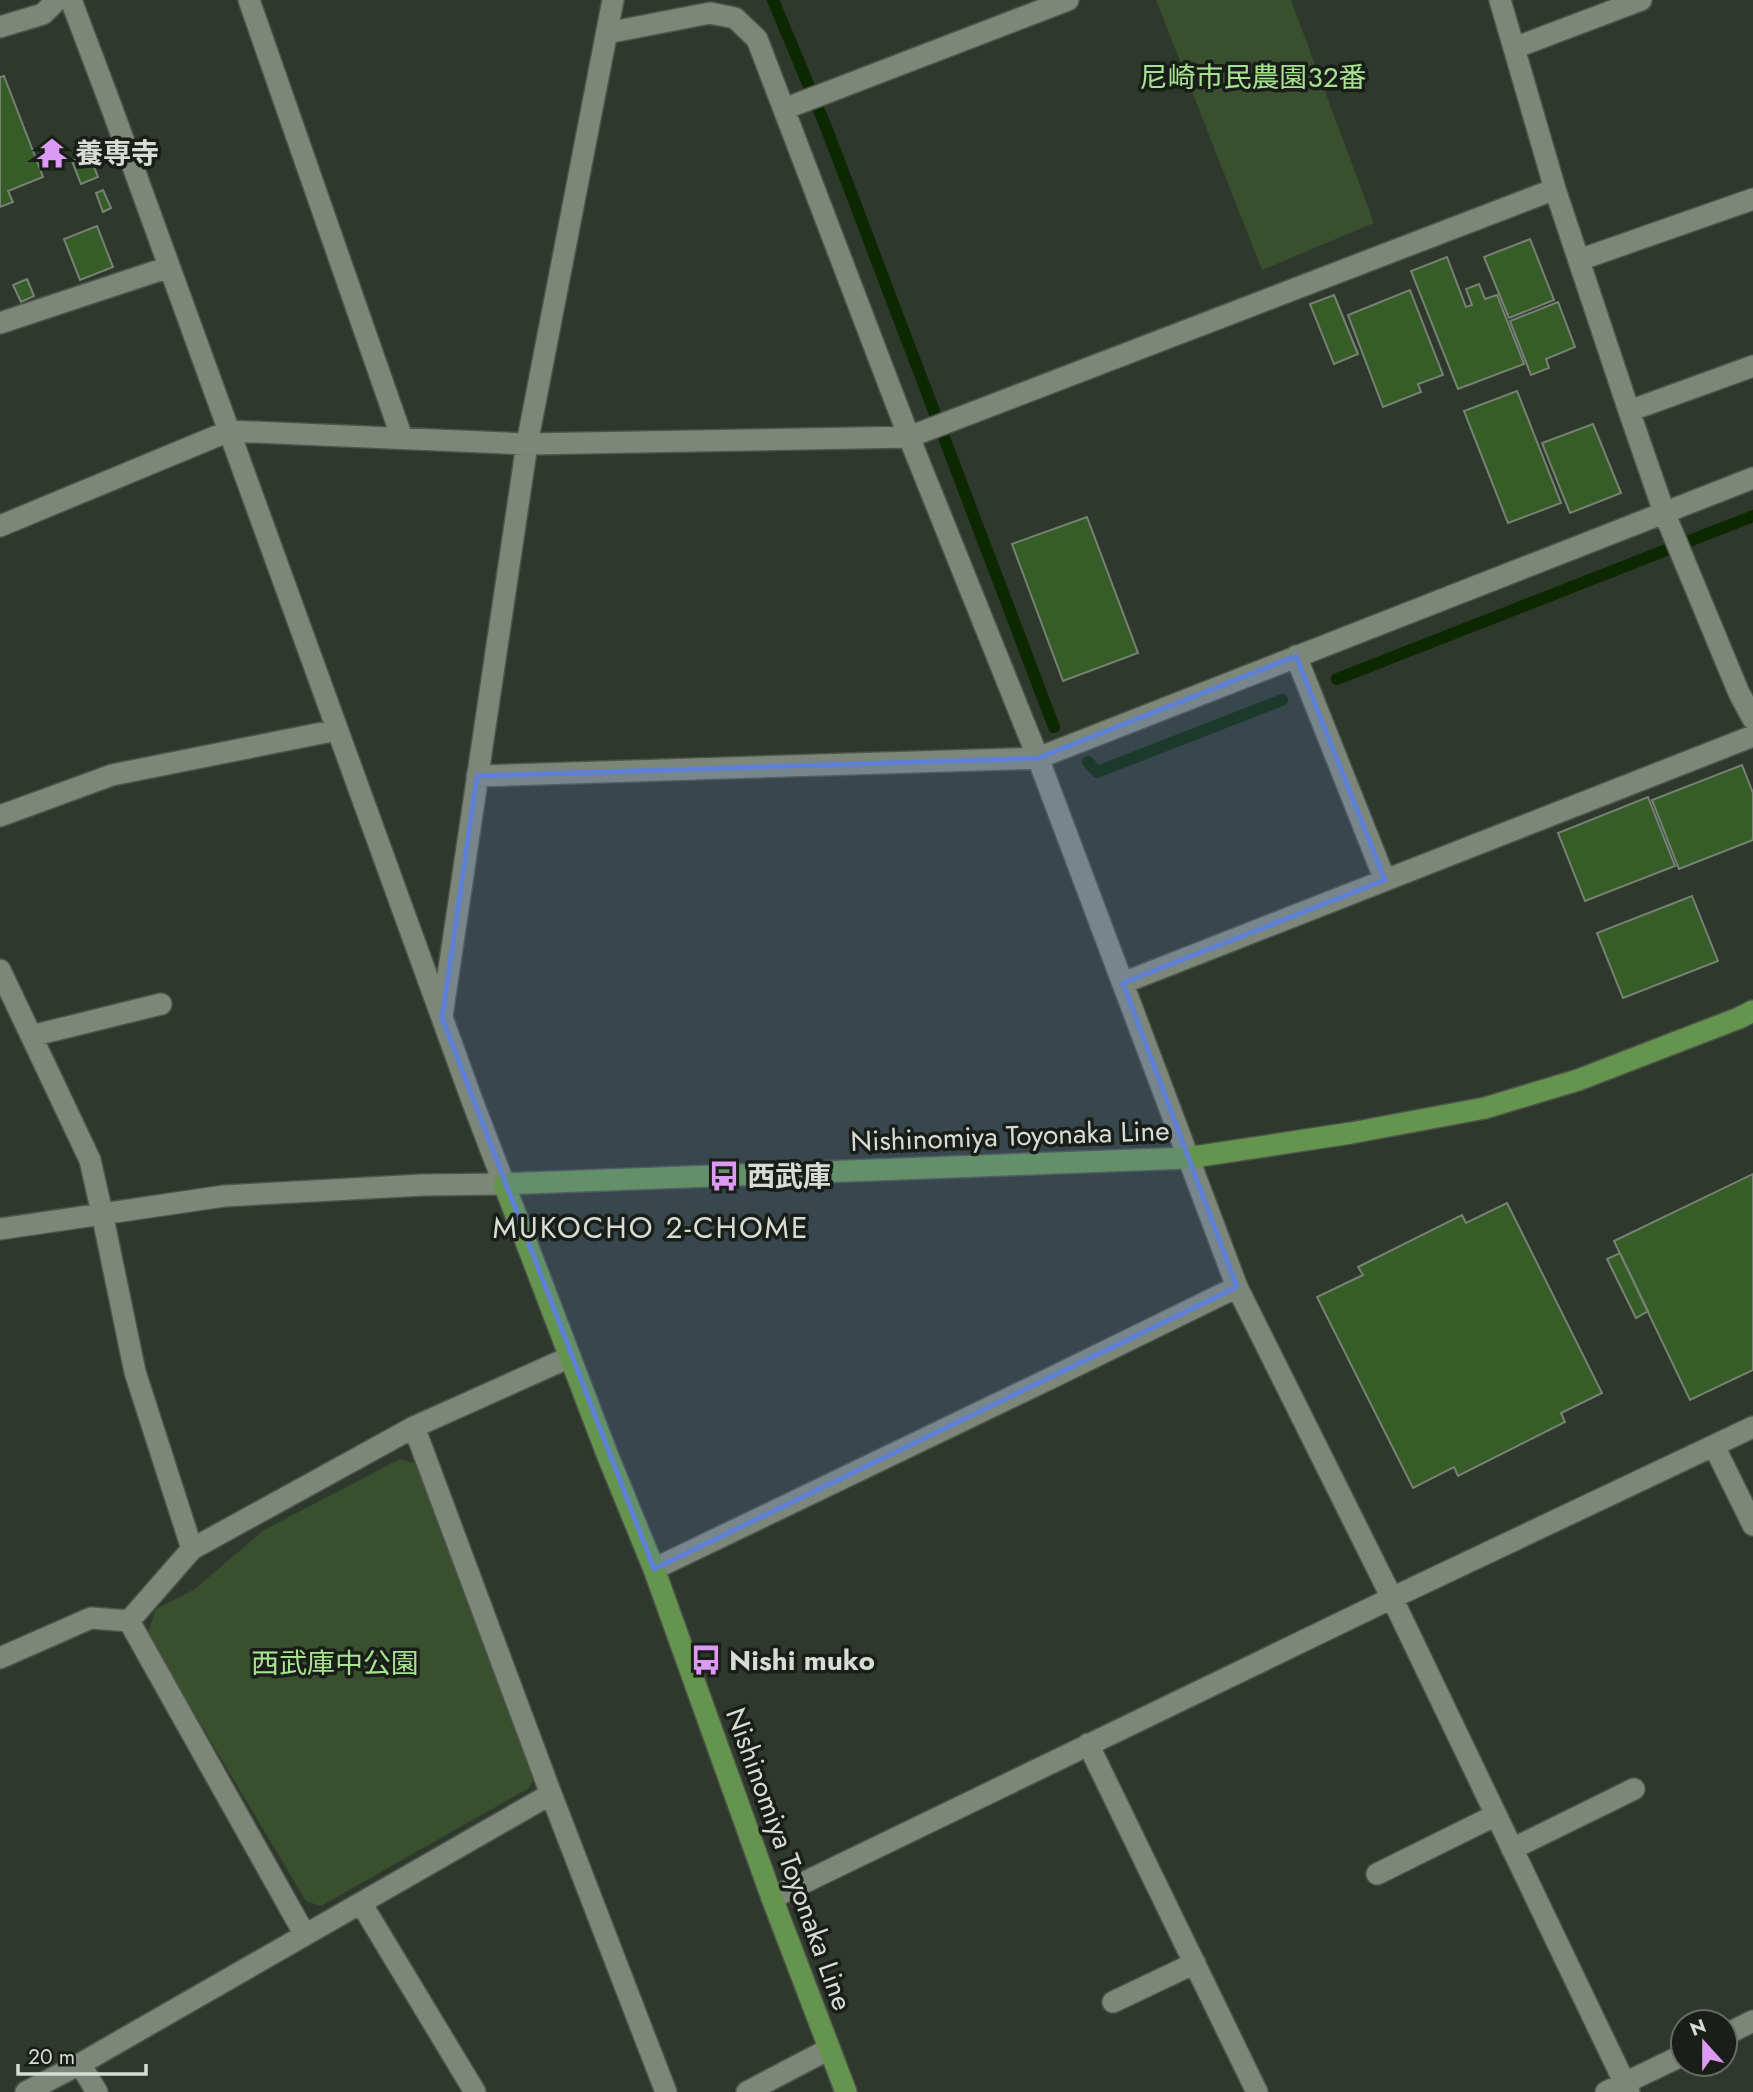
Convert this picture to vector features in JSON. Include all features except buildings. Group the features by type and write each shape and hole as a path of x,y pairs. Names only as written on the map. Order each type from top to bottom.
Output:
{"main road":[{"name":"Nishinomiya Toyonaka Line","path":"846,2092 772,1898 654,1569 504,1184 1187,1158 1350,1133 1485,1108 1578,1080 1753,1011"}],"street":[{"path":"0,27 43,14 57,0"},
{"path":"0,1229 225,1196 423,1185 504,1184 71,0"},
{"path":"250,0 401,438"},
{"path":"442,1018 527,444 613,0"},
{"path":"792,106 1068,0"},
{"path":"1500,0 1555,189 1664,512 1739,693 1753,719"},
{"path":"1514,48 1641,0"},
{"path":"607,33 710,13 735,18 757,39 792,106 918,433 1237,1287 1392,1598 1496,1815 1620,2089 1669,2063"},
{"path":"0,526 229,431 527,444 918,433 1555,189"},
{"path":"1579,260 1753,199"},
{"path":"0,323 169,267"},
{"path":"1629,411 1753,366"},
{"path":"477,776 1038,758 1753,478"},
{"path":"1296,656 1385,880"},
{"path":"0,816 112,775 337,730"},
{"path":"1123,983 1753,736"},
{"path":"0,970 89,1160 135,1372 192,1549"},
{"path":"31,1035 161,1004"},
{"path":"654,1569 1237,1287"},
{"path":"129,1621 192,1549 414,1427 570,1357"},
{"path":"414,1427 551,1794 667,2092"},
{"path":"772,1898 1753,1427"},
{"path":"1714,1446 1753,1525"},
{"path":"0,1658 90,1618 129,1621"},
{"path":"129,1621 305,1935"},
{"path":"1088,1744 1257,2092"},
{"path":"1512,1849 1634,1789"},
{"path":"26,2092 80,2064 551,1794"},
{"path":"1377,1874 1496,1815"},
{"path":"361,1903 475,2092"},
{"path":"1113,2002 1195,1963"},
{"path":"747,2092 829,2049"},
{"path":"80,2064 97,2092"}],"highlighted area":[{"path":"1296,656 1385,880 1123,983 1237,1287 654,1569 442,1018 477,776 1038,758"}],"green space":[{"name":"尼崎市民農園32番","path":"1156,0 1291,0 1374,223 1262,270"},
{"name":"西武庫中公園","path":"400,1459 417,1464 535,1776 529,1788 321,1906 306,1901 147,1634 156,1609 195,1589 264,1530"}],"waterway":[{"path":"773,0 826,127 1054,727"},
{"path":"1337,679 1753,516"},
{"path":"1088,762 1097,772 1282,700"}],"place":[{"name":"養専寺","path":"52,153"},
{"name":"西武庫","path":"724,1176"},
{"name":"Nishi muko","path":"706,1660"}],"district":[{"name":"MUKOCHO 2-CHOME","path":"651,1227"}]}
